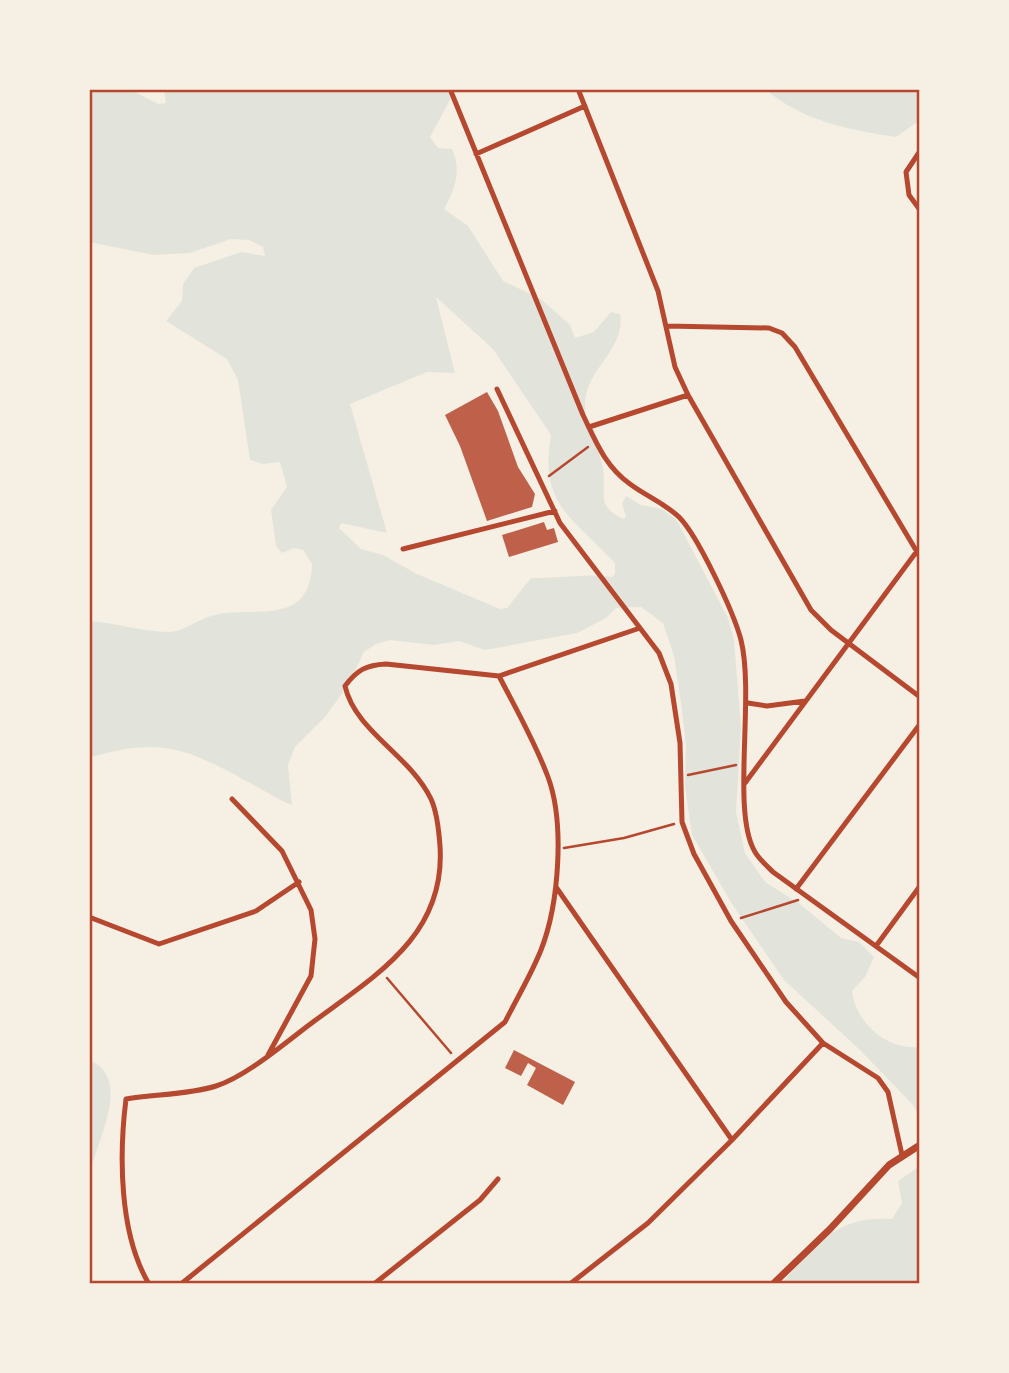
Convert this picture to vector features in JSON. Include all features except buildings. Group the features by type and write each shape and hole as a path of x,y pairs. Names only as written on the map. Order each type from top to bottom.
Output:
{"street":[{"path":"450,89 604,461 630,484 662,503 681,519 724,597 741,640 748,702 747,831 755,853 773,872 920,978"},
{"path":"579,89 658,291 675,367 688,395 811,610 848,643 920,697"},
{"path":"476,154 585,106"},
{"path":"920,150 905,172 909,195 920,210"},
{"path":"667,326 769,328 782,333 795,347 917,555"},
{"path":"497,389 560,523 659,653 671,684 682,776 682,822 694,854 731,921 786,1002 823,1043 878,1077 888,1092 902,1155"},
{"path":"589,427 688,395"},
{"path":"402,549 555,511"},
{"path":"746,783 848,643 917,555 920,547"},
{"path":"149,1284 129,1226 122,1179 126,1099 216,1086 266,1058 381,970 416,937 432,904 441,871 439,834 431,799 396,751 362,721 349,705 345,686 355,671 370,665 386,664 499,676 640,628"},
{"path":"181,1284 505,1022 542,947 555,886 558,826 549,778 499,676"},
{"path":"748,702 767,706 806,701"},
{"path":"796,889 920,724"},
{"path":"232,799 282,851 311,910 315,939 311,976 266,1058"},
{"path":"89,916 159,944 256,911 299,882"},
{"path":"555,886 732,1140"},
{"path":"876,946 920,886"},
{"path":"570,1284 648,1223 732,1140 823,1043"},
{"path":"773,1284 830,1229 888,1165 920,1146"},
{"path":"374,1284 480,1200 498,1179"}],"path":[{"path":"554,472 585,448"},
{"path":"682,776 746,763"},
{"path":"558,849 624,838 682,822"},
{"path":"731,921 808,897"},
{"path":"381,970 457,1060"}],"shaded area":[{"path":"89,89 129,89 158,104 166,103 164,89 451,89 450,100 430,137 438,148 452,149 457,165 454,187 444,209 468,226 503,281 541,299 570,325 575,338 594,332 611,312 620,314 617,338 592,379 585,402 587,420 601,461 605,504 623,519 626,517 622,504 626,496 641,505 662,509 677,521 728,618 734,640 741,727 736,812 745,853 765,882 800,904 841,938 859,942 874,957 865,977 852,991 855,1003 866,1024 885,1039 907,1047 920,1047 920,1119 913,1105 860,1050 784,980 732,904 692,835 685,787 686,746 674,656 663,623 641,607 616,608 606,618 577,633 485,650 459,641 434,645 390,640 376,644 364,652 349,684 325,717 295,747 288,765 292,805 211,763 175,750 137,748 89,758 89,621 170,632 211,616 276,610 290,606 301,598 309,585 312,564 303,550 294,548 282,553 276,546 271,510 287,487 280,462 263,464 250,460 238,380 227,359 166,321 182,301 183,284 194,268 241,252 265,256 263,247 249,240 231,239 190,253 154,255 89,242","holes":["436,297 493,349 551,435 548,459 554,494 572,520 615,563 615,574 612,577 531,578 507,608 500,609 417,574 383,555 361,549 339,528 341,523 387,533 350,404 427,372 455,373"]},
{"path":"765,89 920,89 920,120 896,137 861,131 827,122 795,109"},
{"path":"89,1060 102,1069 109,1082 111,1097 89,1177"},
{"path":"920,1166 920,1284 781,1284 828,1235 856,1222 892,1219 902,1203 898,1181"}]}
